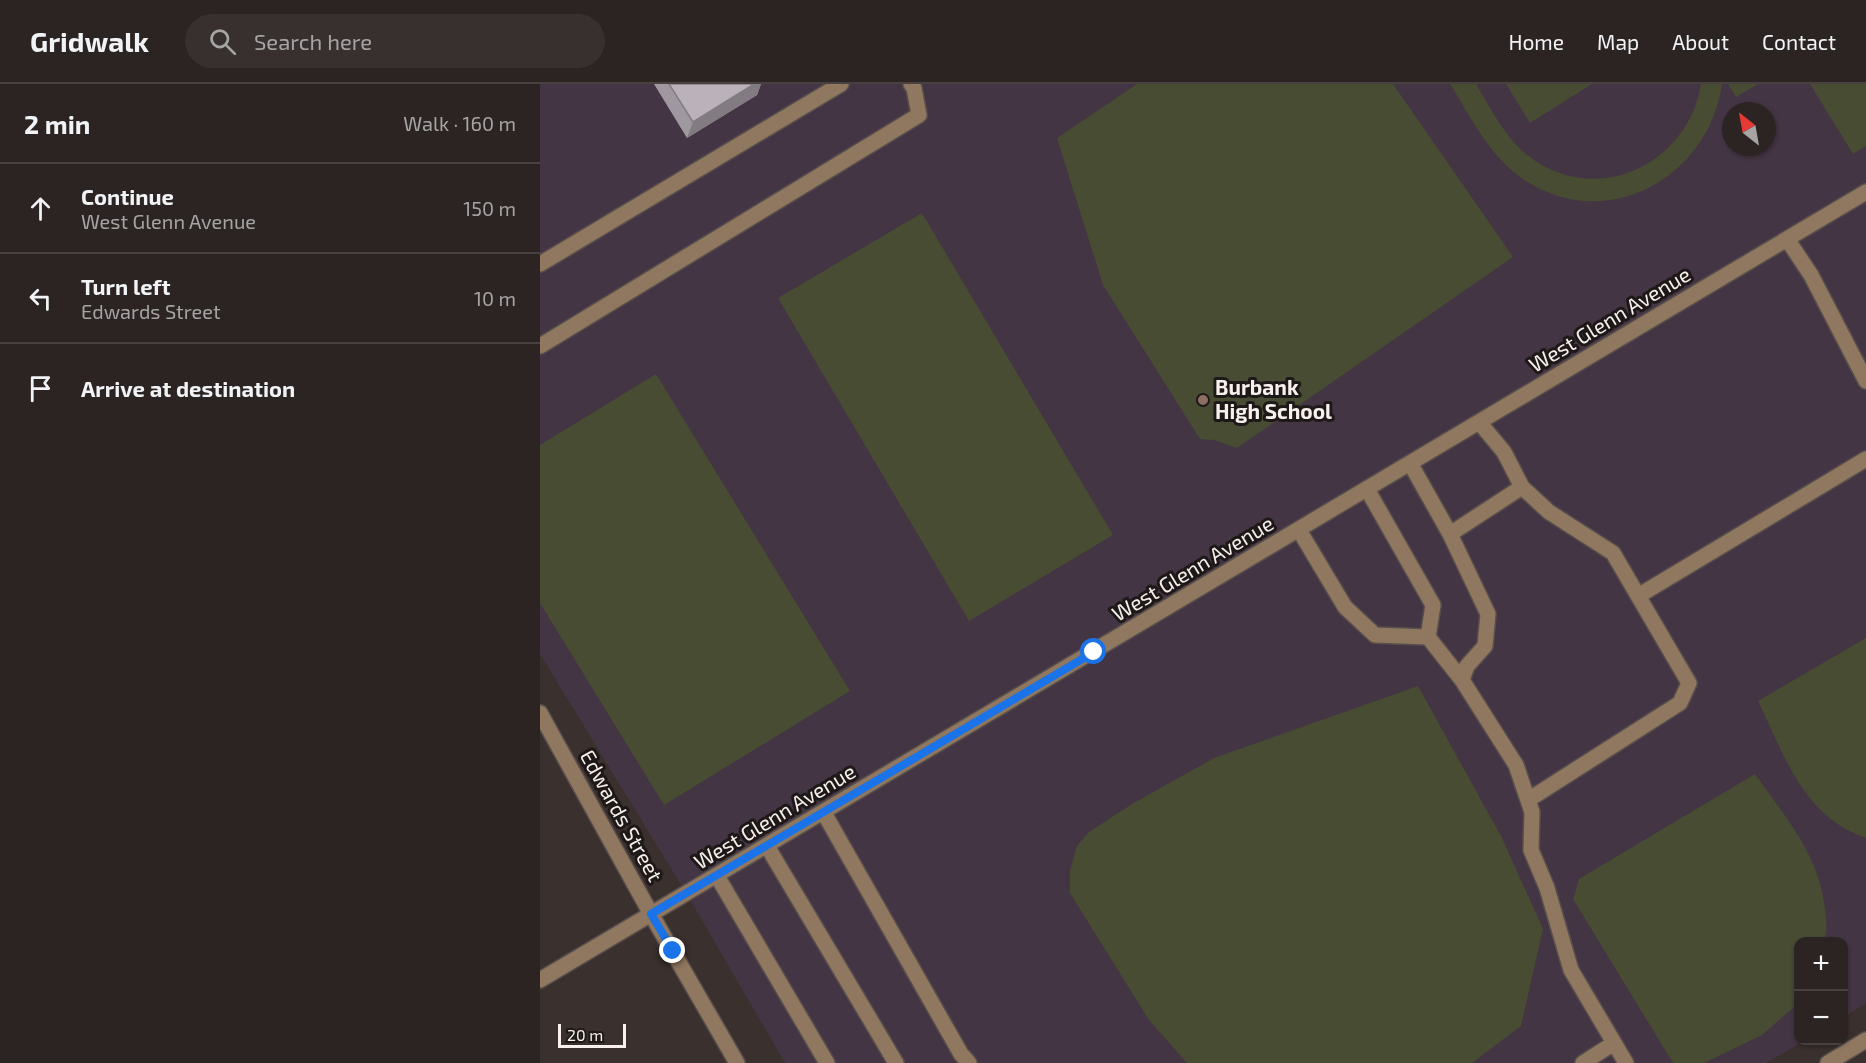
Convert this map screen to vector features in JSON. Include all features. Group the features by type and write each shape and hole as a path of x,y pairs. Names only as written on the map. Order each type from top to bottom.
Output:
{"street":[{"path":"540,264 841,84"},
{"path":"540,346 919,115 914,88 911,84"},
{"name":"West Glenn Avenue","path":"540,980 1866,192"},
{"path":"1787,239 1811,275 1866,381"},
{"path":"1479,422 1504,452 1522,487 1549,512 1613,553 1689,683 1680,703 1528,800"},
{"path":"1638,596 1866,459"},
{"path":"1410,464 1450,534 1488,614 1485,646 1467,666 1462,680"},
{"path":"1450,534 1522,487"},
{"path":"1367,489 1433,605 1428,637 1462,680 1516,765 1532,812 1531,850 1547,888 1571,970 1626,1063"},
{"path":"1299,530 1345,607 1375,635 1428,637"},
{"name":"Edwards Street","path":"540,713 651,914 737,1063"},
{"path":"824,813 961,1054 969,1063"},
{"path":"768,846 896,1063"},
{"path":"717,876 827,1063"},
{"path":"1828,1063 1866,1040"},
{"path":"1583,1063 1614,1043"}],"shaded area":[{"name":"Burbank High School","path":"540,84 1866,84 1866,1003 1848,1014 1848,937 1794,937 1794,1045 1797,1045 1766,1063 785,1063 689,898 540,654"}],"green space":[{"path":"1137,84 1393,84 1513,257 1237,448 1214,440 1200,439 1103,285 1057,138"},
{"path":"1450,84 1476,84 1509,137 1537,162 1563,174 1590,179 1616,176 1640,168 1662,153 1680,134 1693,111 1701,84 1722,84 1713,117 1697,146 1676,170 1650,187 1621,198 1589,201 1557,196 1513,172 1483,137"},
{"path":"1506,84 1592,84 1530,123"},
{"path":"1728,84 1758,84 1736,97"},
{"path":"1810,84 1866,84 1866,146 1853,154"},
{"path":"922,213 1113,535 969,621 778,298"},
{"path":"656,374 850,691 664,805 540,603 540,445"},
{"path":"1866,638 1866,838 1844,828 1811,800 1787,763 1758,701"},
{"path":"1418,686 1502,838 1543,929 1521,1026 1472,1063 1187,1063 1149,1020 1070,893 1070,870 1077,846 1089,832 1132,804 1214,758"},
{"path":"1755,774 1799,837 1816,871 1825,909 1825,937 1794,937 1794,1006 1762,1035 1704,1063 1673,1063 1573,899 1579,879"}],"building":[{"path":"669,84 754,84 693,122"}],"place":[{"name":"Burbank High School","path":"1203,400"}],"route":[{"path":"673,951 651,914 1094,652"}]}
